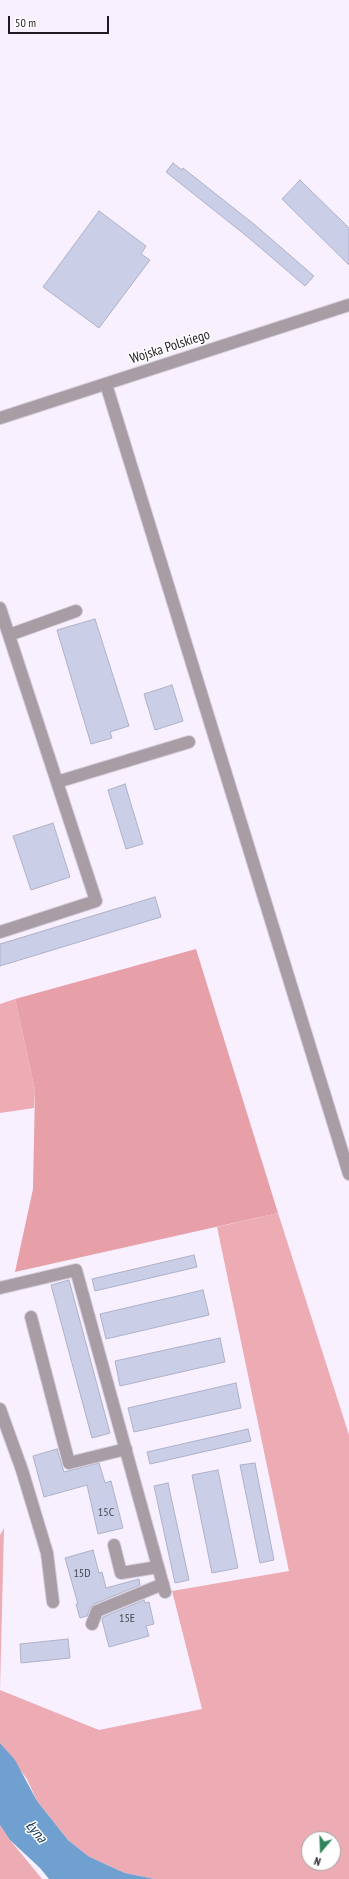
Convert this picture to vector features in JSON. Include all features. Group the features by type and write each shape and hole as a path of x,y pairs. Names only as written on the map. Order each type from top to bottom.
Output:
{"street":[{"name":"Wojska Polskiego","path":"0,418 349,305"},
{"path":"106,384 349,1174"},
{"path":"0,608 96,901 0,932"},
{"path":"9,635 76,611"},
{"path":"57,782 189,742"},
{"path":"0,1288 76,1270 126,1449 164,1588 98,1611 92,1624"},
{"path":"31,1317 69,1463 126,1449"},
{"path":"0,1408 22,1470 47,1553 53,1602"},
{"path":"114,1545 121,1573 158,1567"}],"shaded area":[{"path":"196,949 278,1213 15,1272 33,1189 35,1090 15,999"},
{"path":"15,999 35,1090 34,1108 0,1113 0,1004"},
{"path":"278,1213 349,1435 349,1879 155,1879 125,1873 88,1856 68,1840 37,1801 27,1779 0,1743 0,1690 99,1730 202,1709 172,1591 289,1571 217,1227"},
{"path":"4,1528 0,1690 0,1535"},
{"path":"0,1825 10,1840 42,1879 0,1879"}],"water":[{"name":"Łyna","path":"0,1743 15,1760 37,1801 68,1840 88,1856 107,1865 125,1873 155,1879 49,1879 40,1868 10,1840 0,1825"}],"building":[{"path":"173,163 182,170 183,168 255,225 314,276 305,286 249,238 166,172"},
{"path":"300,180 349,228 349,265 282,199"},
{"path":"99,211 146,246 141,254 150,260 99,328 43,287"},
{"path":"95,619 129,726 110,732 112,738 91,744 57,630"},
{"path":"172,685 183,721 155,730 144,694"},
{"path":"125,784 143,844 126,849 108,790"},
{"path":"53,823 70,877 31,890 13,836"},
{"path":"155,897 161,917 0,966 0,944"},
{"path":"194,1255 197,1267 95,1291 92,1279"},
{"path":"69,1280 110,1433 92,1438 51,1285"},
{"path":"203,1290 209,1315 106,1339 100,1314"},
{"path":"220,1338 225,1362 120,1386 115,1361"},
{"path":"236,1383 241,1408 134,1432 128,1408"},
{"path":"248,1429 251,1441 150,1464 147,1452"},
{"path":"57,1449 64,1472 99,1463 105,1483 111,1481 123,1528 98,1534 87,1485 44,1497 33,1456"},
{"path":"255,1463 274,1560 260,1563 240,1465"},
{"path":"218,1470 238,1568 212,1573 192,1475"},
{"path":"168,1483 189,1580 175,1583 154,1486"},
{"path":"93,1550 99,1573 102,1572 106,1588 139,1579 140,1585 94,1604 90,1608 87,1616 80,1618 76,1604 78,1604 65,1558"},
{"path":"144,1600 145,1603 149,1602 154,1624 146,1626 149,1636 109,1647 102,1620 103,1617"},
{"path":"68,1639 70,1658 21,1663 20,1644"}]}
